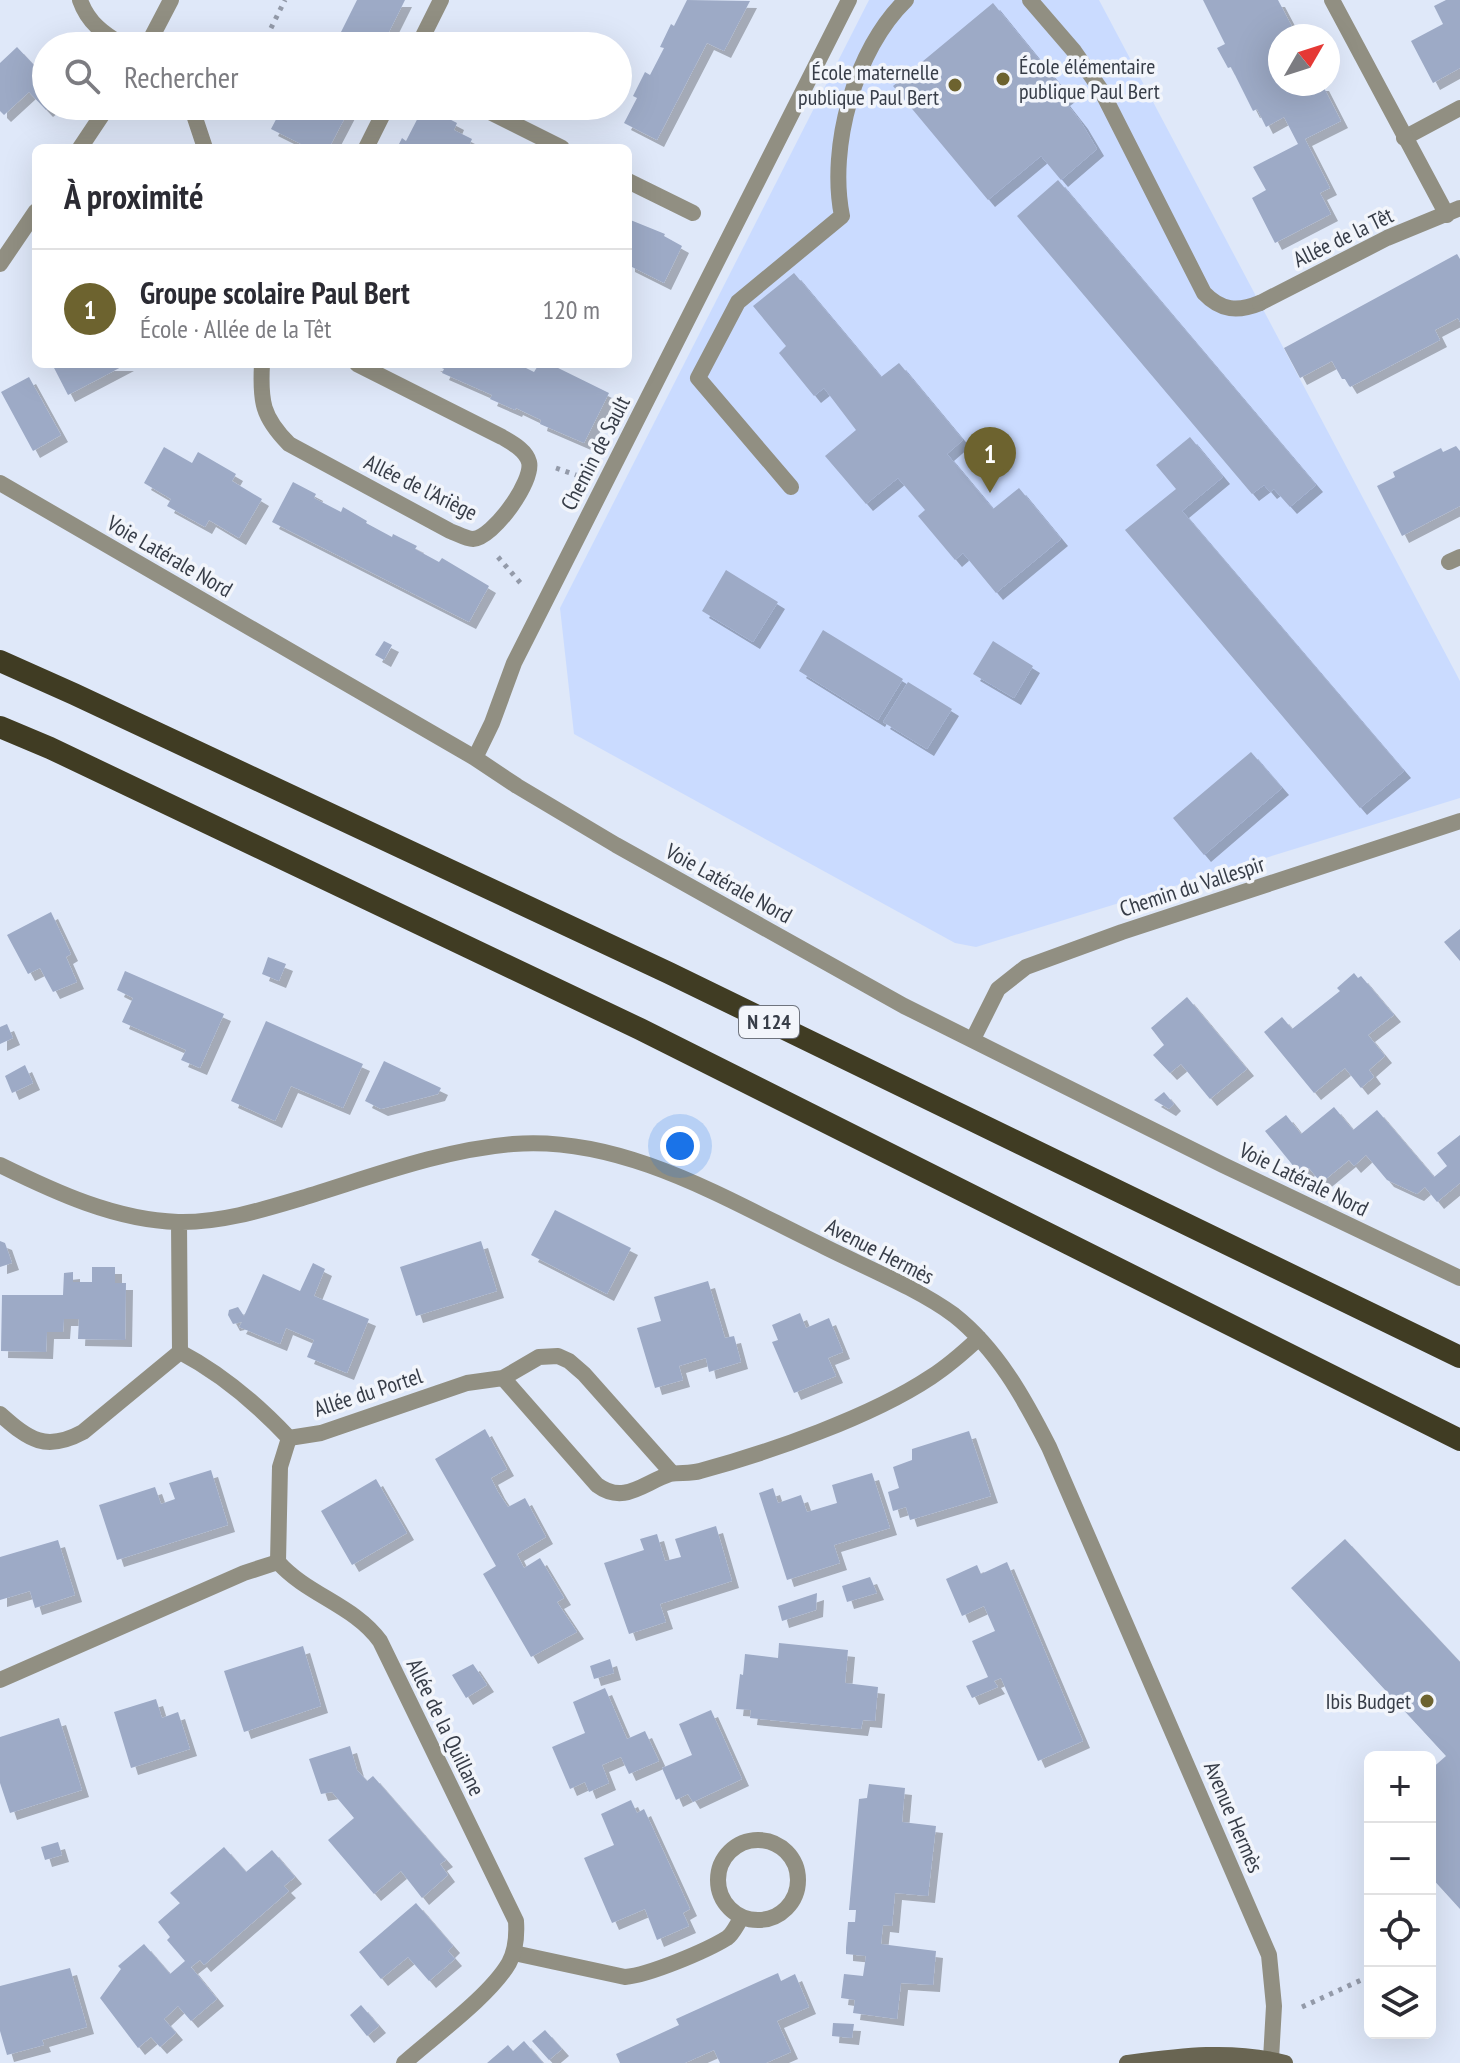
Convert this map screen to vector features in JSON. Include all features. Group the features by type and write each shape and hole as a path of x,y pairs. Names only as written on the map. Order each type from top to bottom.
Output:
{"highway":[{"name":"N 124","path":"0,661 669,973 1460,1357"},
{"path":"0,727 654,1036 1460,1440"}],"main road":[{"path":"1127,2063 1179,2056 1246,2054 1278,2061"}],"street":[{"path":"80,0 84,12 104,32"},
{"path":"154,32 171,0"},
{"path":"425,32 441,0"},
{"name":"Chemin de Sault","path":"475,758 492,723 514,663 849,0"},
{"path":"791,487 698,378 738,302 842,216 837,192 838,160 850,105 877,34 906,0"},
{"name":"Allée de la Têt","path":"1030,0 1074,51 1101,90 1204,293 1212,302 1230,310 1260,303 1387,238 1453,211 1404,138 1332,0"},
{"path":"1404,138 1460,108"},
{"path":"83,144 99,120"},
{"path":"196,120 204,144"},
{"path":"368,144 380,120"},
{"path":"506,120 554,144"},
{"path":"632,183 693,213"},
{"path":"0,264 32,217"},
{"name":"Allée de l'Ariège","path":"262,368 262,403 273,426 289,444 470,539 481,537 523,489 529,473 528,459"},
{"path":"365,368 502,437 524,452 528,459"},
{"name":"Voie Latérale Nord","path":"0,483 475,758 616,845 904,1006 1237,1172 1460,1278"},
{"name":"Chemin du Vallespir","path":"973,1039 998,989 1026,967 1460,821"},
{"name":"Avenue Hermès","path":"0,1165 63,1195 103,1208 141,1218 179,1222 254,1212 453,1152 542,1142 571,1146 624,1157 706,1190 939,1305 979,1338 1011,1378 1042,1433 1269,1955 1278,2061"},
{"path":"179,1222 180,1352"},
{"path":"503,1378 597,1485 614,1494 632,1492 672,1473 699,1471 840,1422 896,1397 932,1376 979,1338"},
{"path":"0,1414 17,1430 38,1441 49,1443 71,1439 180,1352"},
{"path":"0,1680 244,1573 278,1562 280,1467 289,1438 269,1417 210,1368 180,1352"},
{"name":"Allée du Portel","path":"289,1438 321,1433 467,1383 503,1378 539,1357 558,1356 584,1374 672,1473"},
{"name":"Allée de la Quillane","path":"278,1562 302,1586 365,1623 380,1641 516,1921 514,1953"},
{"path":"758,1839 774,1842 787,1851 796,1865 799,1881 795,1896 786,1909 773,1918 757,1920 742,1917 729,1908 720,1895 717,1879 720,1863 729,1850 743,1842 758,1839"},
{"path":"404,2063 494,1984 514,1953 625,1977 641,1975 730,1937 742,1917"}],"path":[{"path":"269,32 285,0"},
{"path":"528,459 604,484"},
{"path":"481,537 541,609"},
{"path":"1274,2020 1364,1979"}],"shaded area":[{"path":"869,0 1099,0 1460,681 1460,798 976,947 955,943 574,734 560,608"}],"building":[{"path":"357,0 405,0 389,32 341,32"},
{"path":"687,0 750,1 724,51 707,43 657,140 624,123 632,120 632,108 637,98 633,96 645,72 650,75 664,48 660,47 671,24 674,26"},
{"path":"1203,0 1278,0 1291,24 1268,24 1268,96 1328,96 1341,121 1305,139 1330,188 1320,193 1331,214 1275,243 1252,198 1266,190 1253,167 1298,144 1284,117 1266,127 1257,109 1253,111 1231,67 1228,68 1217,48 1225,44"},
{"path":"1446,0 1460,0 1460,68 1433,83 1411,41 1443,24 1434,6"},
{"path":"993,3 1068,95 1063,99 1097,149 1061,180 1041,156 988,200 893,86"},
{"path":"17,47 32,63 32,95 29,92 4,115 0,111 0,63"},
{"path":"276,120 344,120 331,144 301,144 271,129"},
{"path":"417,120 451,120 457,123 454,130 472,139 470,144 399,144 402,138 406,141"},
{"path":"1058,180 1316,485 1290,507 1274,489 1270,492 1264,485 1252,494 1017,216"},
{"path":"632,221 665,234 682,246 664,283 632,267"},
{"path":"1457,254 1460,259 1460,322 1458,318 1435,330 1440,340 1350,387 1332,361 1300,378 1284,348"},
{"path":"794,273 881,377 899,363 963,440 947,454 993,509 1019,488 1061,539 996,593 963,553 955,560 918,516 925,510 898,478 866,504 825,456 856,430 824,388 814,396 779,353 786,346 753,306"},
{"path":"54,368 119,368 68,395"},
{"path":"442,368 526,368 534,372 536,368 558,368 609,393 584,443 540,424 541,420 516,408 490,399 492,395 442,373"},
{"path":"29,377 61,435 33,451 1,392"},
{"path":"1190,437 1223,477 1182,511 1404,771 1360,808 1125,530 1176,489 1156,465"},
{"path":"1456,446 1460,451 1460,506 1402,536 1377,486 1395,477 1393,472 1441,448 1443,452"},
{"path":"164,447 192,463 198,452 236,474 232,481 262,499 239,538 209,520 205,527 167,506 171,499 144,483"},
{"path":"293,482 316,494 314,498 341,512 343,507 366,523 417,546 415,549 439,562 442,558 489,586 469,622 272,522"},
{"path":"726,570 778,602 753,642 702,611"},
{"path":"823,630 903,679 878,720 799,671"},
{"path":"384,641 392,645 384,660 375,655"},
{"path":"993,641 1033,666 1014,698 973,674"},
{"path":"908,682 952,709 927,749 883,722"},
{"path":"1251,752 1282,788 1204,855 1173,818"},
{"path":"51,912 71,954 66,957 77,982 53,992 40,968 28,974 7,935"},
{"path":"1460,929 1460,961 1444,942"},
{"path":"268,957 286,964 279,981 262,974"},
{"path":"125,971 224,1014 200,1068 181,1060 186,1050 122,1022 133,998 117,990"},
{"path":"1354,973 1358,978 1361,976 1394,1015 1368,1035 1385,1056 1369,1070 1374,1077 1361,1088 1345,1068 1314,1093 1264,1032 1282,1017 1292,1029 1340,991 1337,988"},
{"path":"1187,997 1247,1069 1210,1099 1181,1064 1170,1073 1153,1055 1164,1045 1151,1028"},
{"path":"266,1021 363,1064 343,1108 291,1086 275,1121 231,1101"},
{"path":"7,1024 13,1038 0,1044 0,1027"},
{"path":"384,1061 441,1088 438,1094 381,1109 365,1101"},
{"path":"25,1065 33,1083 12,1093 5,1076"},
{"path":"1164,1092 1174,1104 1169,1109 1154,1100"},
{"path":"1334,1107 1353,1130 1377,1110 1434,1177 1447,1166 1437,1153 1460,1135 1460,1183 1437,1202 1425,1187 1417,1194 1387,1180 1366,1155 1354,1166 1349,1160 1321,1183 1309,1168 1303,1173 1297,1166 1295,1168 1265,1131 1286,1115 1301,1134"},
{"path":"555,1210 631,1248 607,1294 531,1255"},
{"path":"0,1241 5,1243 12,1263 0,1267"},
{"path":"481,1241 497,1291 416,1316 400,1267"},
{"path":"313,1263 325,1269 314,1296 369,1319 347,1373 307,1357 314,1340 286,1328 280,1344 239,1327 242,1322 233,1324 228,1315 229,1310 238,1307 244,1316 263,1274 300,1291"},
{"path":"92,1267 115,1267 115,1283 126,1283 125,1340 78,1339 79,1319 64,1319 63,1332 47,1332 46,1352 1,1351 2,1295 63,1295 64,1273 73,1272 73,1282 92,1282"},
{"path":"708,1281 725,1338 734,1336 741,1362 709,1372 706,1358 692,1362 679,1366 683,1380 655,1388 637,1328 661,1321 654,1297"},
{"path":"800,1313 806,1328 829,1318 843,1352 828,1358 836,1376 794,1393 772,1342 778,1340 772,1325"},
{"path":"485,1429 507,1469 491,1478 498,1492 508,1507 525,1498 546,1537 517,1554 524,1568 540,1558 564,1598 557,1602 577,1632 531,1657 483,1574 496,1566 435,1459"},
{"path":"969,1431 991,1496 910,1520 906,1507 893,1511 888,1492 899,1488 893,1467 912,1460 912,1449"},
{"path":"211,1470 228,1525 117,1560 99,1505 155,1487 161,1504 175,1499 169,1483"},
{"path":"872,1473 890,1528 834,1545 840,1563 787,1580 759,1493 773,1488 778,1503 801,1495 807,1512 837,1503 832,1485"},
{"path":"376,1479 407,1533 352,1565 321,1511"},
{"path":"716,1526 732,1581 660,1604 666,1622 629,1634 604,1563 644,1550 640,1539 657,1534 665,1561 681,1557 675,1539"},
{"name":"Ibis Budget","path":"1345,1539 1460,1662 1460,1909 1436,1883 1436,1765 1446,1756 1291,1588"},
{"path":"58,1540 75,1595 35,1608 30,1591 0,1600 0,1557"},
{"path":"1007,1562 1083,1741 1038,1761 1001,1678 994,1681 998,1687 972,1698 966,1686 988,1677 972,1641 995,1631 984,1606 962,1616 946,1579 977,1565 981,1574"},
{"path":"870,1577 877,1593 847,1602 842,1586"},
{"path":"817,1593 816,1610 782,1621 778,1606"},
{"path":"779,1643 848,1650 845,1683 878,1687 875,1721 863,1720 861,1729 750,1718 751,1710 736,1709 745,1654 778,1658"},
{"path":"303,1646 321,1706 244,1732 224,1671"},
{"path":"610,1659 614,1673 594,1679 590,1666"},
{"path":"473,1664 487,1685 466,1698 452,1675"},
{"path":"605,1688 627,1739 645,1731 659,1761 629,1774 621,1757 602,1765 609,1783 589,1792 585,1782 570,1789 552,1747 585,1733 573,1702"},
{"path":"156,1699 162,1718 178,1712 190,1749 131,1768 114,1712"},
{"path":"711,1710 742,1779 693,1802 688,1794 676,1800 662,1768 692,1755 679,1724"},
{"path":"59,1718 82,1790 10,1813 0,1783 0,1737"},
{"path":"350,1746 357,1770 367,1781 373,1776 446,1860 440,1864 448,1875 422,1898 401,1871 374,1894 328,1840 354,1818 332,1792 321,1794 309,1759"},
{"path":"869,1784 905,1788 902,1822 936,1826 928,1896 895,1893 892,1926 883,1925 881,1944 936,1951 933,1985 901,1983 897,2019 853,2013 855,2000 841,1998 844,1974 863,1976 866,1956 846,1954 846,1948 848,1922 855,1922 856,1910 849,1910 859,1799 867,1798"},
{"path":"631,1800 637,1813 644,1809 690,1909 683,1913 689,1926 657,1940 645,1909 612,1923 584,1858 614,1845 601,1814"},
{"path":"58,1842 62,1855 45,1860 41,1847"},
{"path":"224,1847 246,1872 272,1850 295,1877 284,1886 289,1891 204,1965 200,1960 191,1967 217,1999 191,2021 178,2006 164,2019 176,2033 160,2047 151,2037 138,2048 100,1998 121,1969 118,1966 144,1944 170,1974 185,1961 167,1940 170,1937 158,1922 180,1903 170,1893"},
{"path":"416,1903 453,1946 448,1951 455,1959 429,1981 408,1957 381,1979 359,1952"},
{"path":"70,1968 87,2027 42,2040 44,2045 7,2055 0,2031 0,1986"},
{"path":"778,1973 781,1981 795,1974 809,2007 777,2021 791,2052 766,2063 720,2063 714,2050 685,2063 620,2063 616,2054 679,2025 676,2019"},
{"path":"361,2005 379,2026 367,2036 350,2015"},
{"path":"833,2023 854,2024 852,2038 832,2036"},
{"path":"545,2030 562,2049 549,2060 532,2041"},
{"path":"524,2041 543,2063 487,2063 508,2045 513,2051"}],"place":[{"name":"École élémentaire publique Paul Bert","path":"1003,79"},
{"name":"École maternelle publique Paul Bert","path":"955,85"},
{"name":"Groupe scolaire Paul Bert","path":"990,493"},
{"name":"Ibis Budget","path":"1427,1701"}]}
